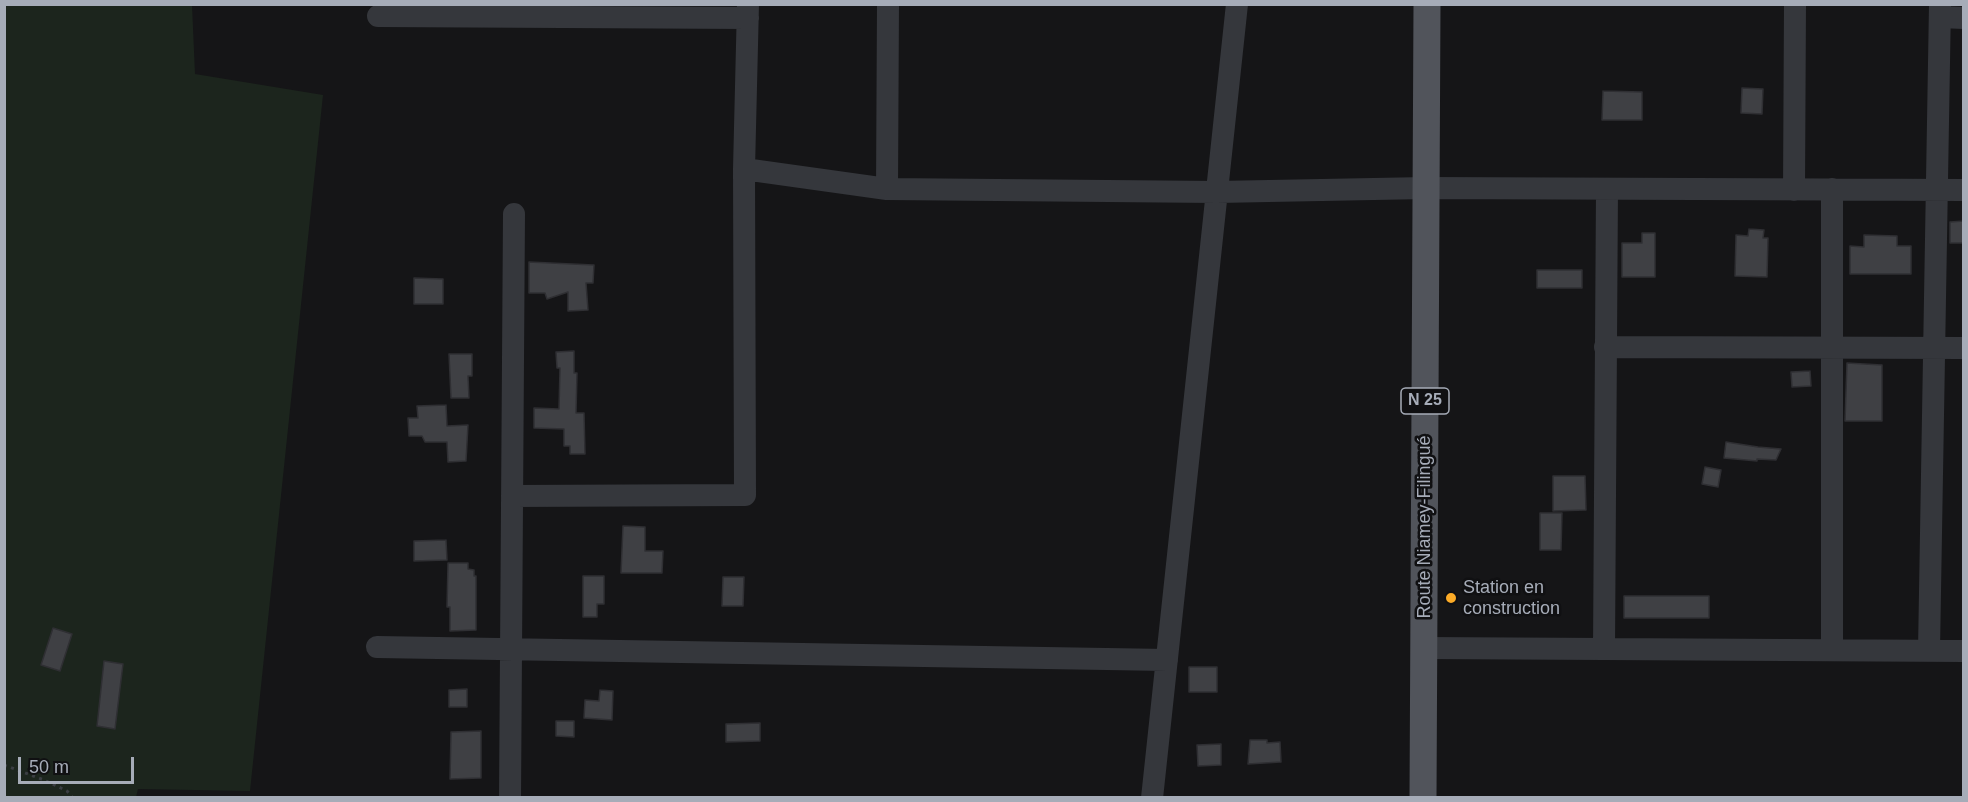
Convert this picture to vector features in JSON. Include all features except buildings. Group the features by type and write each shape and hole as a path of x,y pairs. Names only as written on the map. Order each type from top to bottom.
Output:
{"main road":[{"name":"Route Niamey-Filingué","path":"1423,798 1427,4"}],"street":[{"path":"887,189 888,4"},
{"path":"1152,798 1237,4"},
{"path":"1794,190 1795,4"},
{"path":"378,16 748,11 744,169 745,495 512,496"},
{"path":"1929,650 1940,11 1964,18"},
{"path":"744,169 887,189 1217,192 1426,188 1964,190"},
{"path":"1604,649 1607,189"},
{"path":"1832,189 1832,650"},
{"path":"510,798 514,213"},
{"path":"1605,347 1964,348"},
{"path":"377,647 1167,660"},
{"path":"1424,648 1964,651"}],"path":[{"path":"4,765 67,791 73,798"}],"shaded area":[{"path":"5,5 192,5 195,74 323,95 250,791 138,789 136,797 5,798"}],"place":[{"name":"Station en construction","path":"1451,598"}]}
